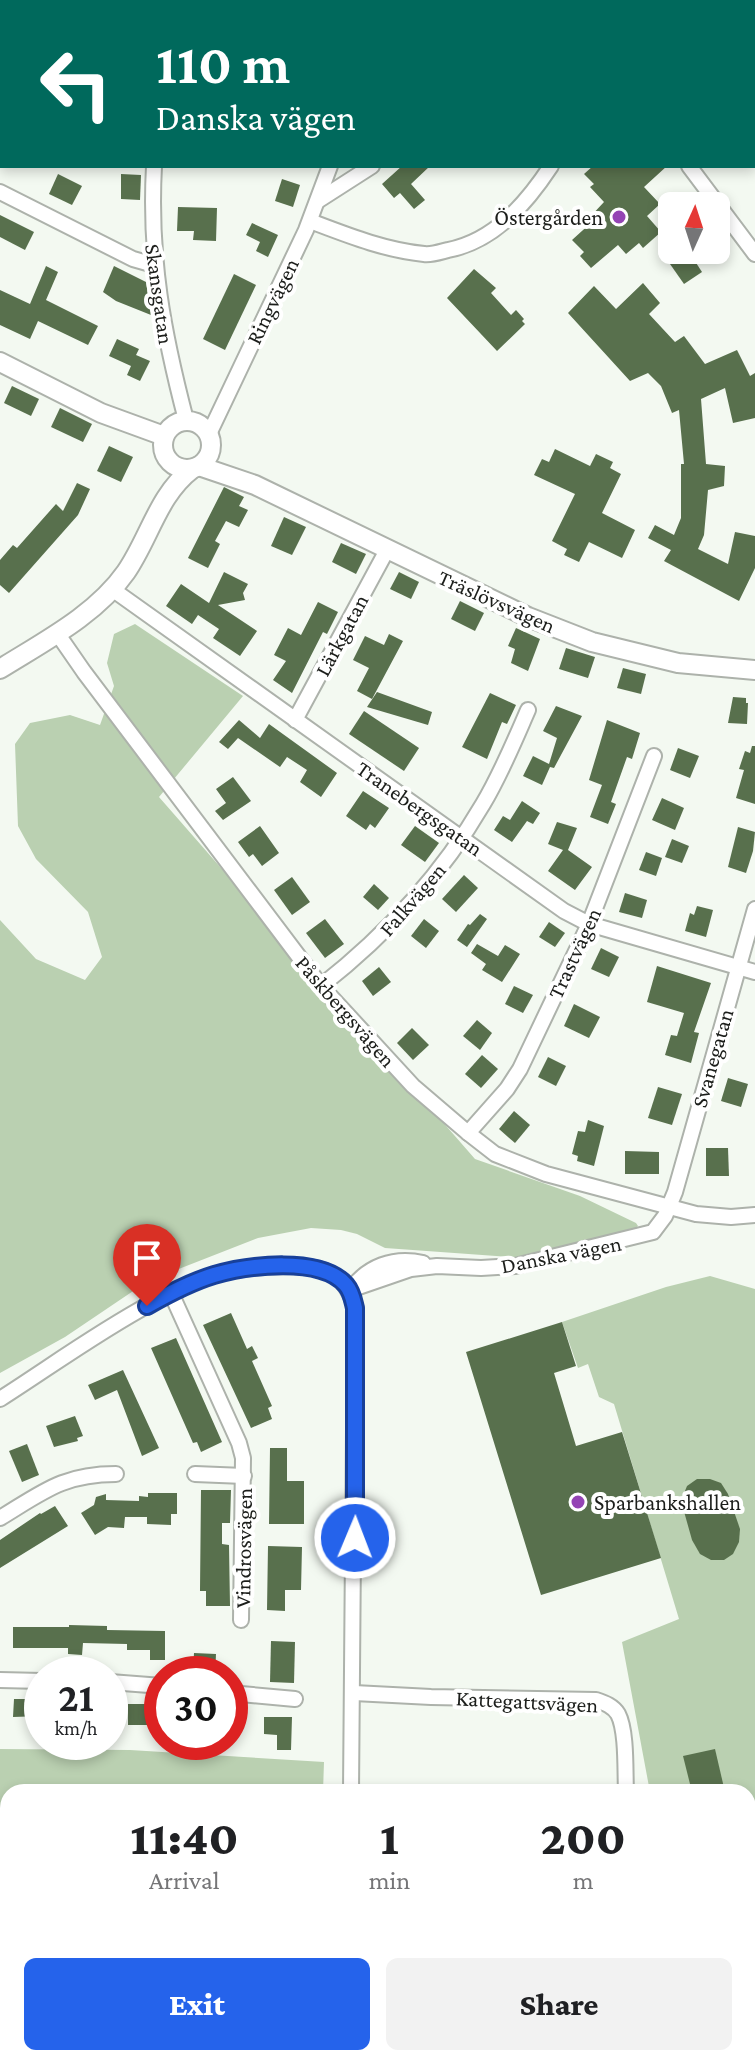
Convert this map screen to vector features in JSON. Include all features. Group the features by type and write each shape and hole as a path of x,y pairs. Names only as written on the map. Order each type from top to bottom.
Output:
{"street":[{"name":"Skansgatan","path":"154,168 151,223 154,265 171,366 186,420"},
{"name":"Ringvägen","path":"210,442 310,221 329,168"},
{"path":"319,200 369,168"},
{"path":"310,221 383,247 427,255 470,246 490,234 532,195 550,168"},
{"path":"690,168 755,254"},
{"path":"0,192 133,259 154,265"},
{"path":"0,362 101,413 164,436"},
{"path":"0,669 57,633 112,589 134,558 163,499 182,476 196,467 207,459 210,442 202,426 186,420 173,425 164,436 163,450 167,459 180,468 196,467"},
{"name":"Träslövsvägen","path":"210,442 255,485"},
{"path":"163,499 167,459"},
{"name":"Träslövsvägen","path":"196,467 255,485 528,617 592,642 678,663 755,670"},
{"name":"Lärkgatan","path":"295,720 387,550"},
{"name":"Tranebergsgatan","path":"112,589 564,911 589,924 755,972"},
{"name":"Påskbergsvägen","path":"57,633 321,986 403,1076 468,1133 495,1154 517,1164 668,1207 709,1215 755,1215"},
{"name":"Falkvägen","path":"321,986 390,927 430,882 463,837 498,778 528,710"},
{"name":"Trastvägen","path":"468,1133 514,1080 589,924 654,756"},
{"name":"Svanegatan","path":"668,1207 755,909"},
{"name":"Danska vägen","path":"350,1290 411,1269 515,1266 646,1236 658,1227 668,1207"},
{"path":"0,1399 122,1319 214,1275 254,1267 285,1266 313,1268 344,1282 350,1290 355,1308 351,1784"},
{"name":"Vindrosvägen","path":"171,1293 239,1443 244,1476 241,1620"},
{"path":"0,1518 68,1479 116,1474"},
{"name":"Vindrosvägen","path":"195,1474 244,1476"},
{"path":"0,1680 24,1681"},
{"name":"Kattegattsvägen","path":"354,1693 596,1700 609,1705 617,1713 622,1726 626,1784"},
{"path":"248,1695 295,1699"}],"green space":[{"path":"135,624 243,696 159,797 475,1159 580,1196 636,1223 638,1226 632,1232 523,1258 385,1248 341,1230 311,1228 258,1238 148,1281 65,1337 0,1373 0,920 36,959 85,980 102,957 88,912 36,859 18,826 15,744 30,723 70,715 100,725 114,686 107,663 114,634"},
{"path":"710,1276 755,1289 755,1784 649,1784 622,1642 679,1619 614,1404 599,1397 588,1364 578,1368 562,1322 666,1287"},
{"path":"0,1749 24,1749 24,1760 128,1760 128,1750 144,1751 144,1760 248,1760 248,1757 324,1762 323,1784 0,1784"}],"building":[{"path":"400,168 428,168 411,184 425,200 414,209 400,193 394,198 382,184"},
{"name":"Östergården","path":"591,168 665,168 644,187 658,202 658,206 647,216 658,229 658,235 643,248 639,243 626,254 618,245 591,268 580,256 584,252 572,240 593,221 590,217 604,202 590,187 594,184 584,174"},
{"path":"58,174 82,186 72,205 49,194"},
{"path":"121,174 141,175 140,200 121,199"},
{"path":"282,179 300,185 293,207 275,201"},
{"path":"178,207 217,208 216,241 193,240 194,231 177,231"},
{"path":"0,215 34,232 25,250 0,237"},
{"path":"252,223 278,235 268,257 256,251 260,242 246,235"},
{"path":"670,264 697,264 702,272 684,284"},
{"path":"46,266 58,272 46,300 98,326 88,345 38,321 30,339 0,325 0,290 30,304"},
{"path":"114,266 146,282 151,315 116,301 103,292"},
{"path":"474,269 496,288 491,293 511,315 516,310 524,319 525,324 497,351 447,298"},
{"path":"234,274 256,285 225,350 203,339"},
{"path":"643,283 660,303 649,314 675,342 684,336 705,364 737,350 750,376 755,373 755,418 733,423 725,388 701,399 706,464 725,466 724,486 708,490 704,535 698,549 728,564 735,532 755,536 755,568 739,601 664,561 671,550 648,538 655,525 674,535 681,518 681,464 684,464 679,410 672,413 661,386 648,373 630,381 568,313 594,286 616,309"},
{"path":"117,339 139,349 136,355 150,361 140,381 127,375 131,366 109,356"},
{"path":"12,386 39,399 31,416 4,403"},
{"path":"60,408 92,424 83,442 51,427"},
{"path":"109,446 133,457 121,482 97,471"},
{"path":"555,449 590,466 596,454 613,462 610,468 621,474 602,513 635,530 622,558 589,542 579,562 564,555 567,549 552,541 575,494 534,475 542,459 549,462"},
{"path":"77,483 90,489 78,515 9,593 0,585 0,560 13,545 17,548 56,504 63,511"},
{"path":"224,487 244,497 239,506 248,510 239,527 226,521 215,541 220,544 208,568 188,558"},
{"path":"284,517 306,527 292,555 271,546"},
{"path":"341,543 366,554 356,574 332,562"},
{"path":"224,572 248,584 243,593 245,600 218,605 257,631 240,656 213,638 219,629 198,615 192,624 166,606 181,584 209,603"},
{"path":"399,572 419,582 411,599 390,589"},
{"path":"460,601 484,613 475,631 451,619"},
{"path":"318,602 338,612 327,634 323,632 292,693 273,680 286,661 274,655 288,628 301,635"},
{"path":"516,628 540,639 528,671 511,663 515,649 508,646"},
{"path":"389,634 403,641 372,699 357,691 369,668 353,660 365,636 384,645"},
{"path":"566,648 595,657 588,678 559,669"},
{"path":"623,668 646,674 641,694 617,688"},
{"path":"377,692 432,712 428,725 367,707"},
{"path":"490,693 516,705 507,724 502,722 487,759 462,747"},
{"path":"733,697 746,698 747,724 728,723"},
{"path":"556,706 582,716 542,785 523,776 533,756 549,764 557,738 543,731"},
{"path":"364,711 419,748 404,771 349,734"},
{"path":"239,720 260,738 269,724 337,773 321,797 300,782 307,770 287,757 280,767 238,738 228,749 219,742"},
{"path":"607,720 640,733 632,759 627,757 611,802 616,804 608,824 590,817 602,785 589,780"},
{"path":"752,746 755,746 755,804 736,798 744,770 739,769 745,751 750,753"},
{"path":"678,748 699,756 690,778 670,770"},
{"path":"233,777 251,801 223,820 215,811 226,803 216,789"},
{"path":"363,791 389,808 375,828 370,824 366,830 346,816"},
{"path":"662,798 684,808 675,830 652,820"},
{"path":"522,801 540,813 533,824 527,821 512,842 494,830 503,816 510,820"},
{"path":"557,822 577,828 568,850 592,867 575,890 548,871 563,850 548,844"},
{"path":"260,826 279,853 262,866 253,854 249,857 238,842"},
{"path":"415,826 439,843 425,862 401,845"},
{"path":"738,827 755,832 746,873 728,867"},
{"path":"672,839 689,846 682,863 665,857"},
{"path":"646,852 662,858 656,876 639,870"},
{"path":"464,875 478,888 456,912 442,899"},
{"path":"292,877 310,902 292,915 274,890"},
{"path":"374,884 389,898 378,910 363,897"},
{"path":"625,893 647,900 642,918 619,912"},
{"path":"697,906 713,910 706,937 685,931 690,913 694,915"},
{"path":"480,914 487,919 467,947 457,940"},
{"path":"325,919 344,944 325,958 306,933"},
{"path":"424,919 439,931 426,948 411,936"},
{"path":"549,922 565,933 555,947 539,937"},
{"path":"477,944 498,956 505,945 520,954 502,982 482,970 486,964 471,953"},
{"path":"601,948 619,957 609,977 591,969"},
{"path":"657,966 711,983 694,1032 699,1033 691,1063 665,1055 671,1035 677,1036 684,1013 647,1002"},
{"path":"379,967 391,982 373,996 362,981"},
{"path":"514,986 533,995 523,1013 505,1004"},
{"path":"574,1004 600,1017 589,1038 564,1026"},
{"path":"477,1020 492,1033 480,1050 463,1036"},
{"path":"412,1028 429,1045 413,1060 397,1043"},
{"path":"482,1055 498,1069 481,1088 465,1074"},
{"path":"548,1057 566,1066 556,1086 538,1077"},
{"path":"728,1078 748,1084 741,1107 721,1101"},
{"path":"658,1087 682,1094 672,1125 648,1118"},
{"path":"514,1111 530,1125 515,1143 499,1129"},
{"path":"588,1120 604,1126 594,1166 577,1161 578,1156 572,1154 578,1131 585,1132"},
{"path":"706,1148 728,1148 729,1176 706,1176"},
{"path":"625,1151 659,1152 659,1174 625,1174"},
{"path":"231,1313 247,1349 252,1346 258,1358 252,1361 272,1406 268,1408 272,1419 251,1428 203,1325"},
{"name":"Sparbankshallen","path":"562,1322 576,1366 554,1373 576,1446 622,1432 661,1558 541,1595 466,1352"},
{"path":"176,1338 222,1442 201,1452 197,1442 193,1443 151,1348"},
{"path":"123,1370 159,1448 142,1456 117,1390 95,1400 88,1385"},
{"path":"75,1416 83,1436 77,1438 78,1441 54,1447 46,1426"},
{"path":"27,1444 39,1475 22,1482 9,1451"},
{"path":"270,1448 287,1448 287,1481 304,1481 304,1524 269,1524"},
{"path":"697,1479 721,1483 740,1529 739,1542 733,1554 724,1560 711,1560 700,1554 692,1540 683,1508 683,1496 687,1486"},
{"path":"201,1490 231,1490 230,1523 222,1523 222,1544 229,1545 230,1606 206,1606 206,1591 200,1591"},
{"path":"148,1493 177,1493 177,1514 171,1514 171,1525 147,1524 147,1517 125,1517 124,1528 108,1527 95,1535 81,1513 94,1505 96,1497 106,1494 106,1500 139,1501 139,1496 148,1497"},
{"path":"55,1506 68,1526 0,1568 0,1540"},
{"path":"268,1546 302,1547 301,1590 285,1590 285,1611 267,1610"},
{"path":"107,1626 107,1630 165,1631 165,1656 150,1656 150,1650 127,1650 127,1644 83,1643 82,1655 68,1654 68,1648 13,1648 13,1627"},
{"path":"271,1641 295,1642 294,1683 270,1682"},
{"path":"194,1653 216,1654 216,1656 194,1656"},
{"path":"14,1699 24,1699 24,1717 13,1717"},
{"path":"128,1704 144,1704 144,1725 128,1725"},
{"path":"264,1717 292,1717 291,1750 277,1750 277,1735 264,1734"},
{"path":"715,1749 723,1784 690,1784 683,1756"}],"place":[{"name":"Östergården","path":"619,217"},
{"name":"Sparbankshallen","path":"578,1502"}],"route":[{"path":"147,1306 194,1282 254,1267 302,1266 344,1282 350,1290 355,1308 355,1538"}]}
